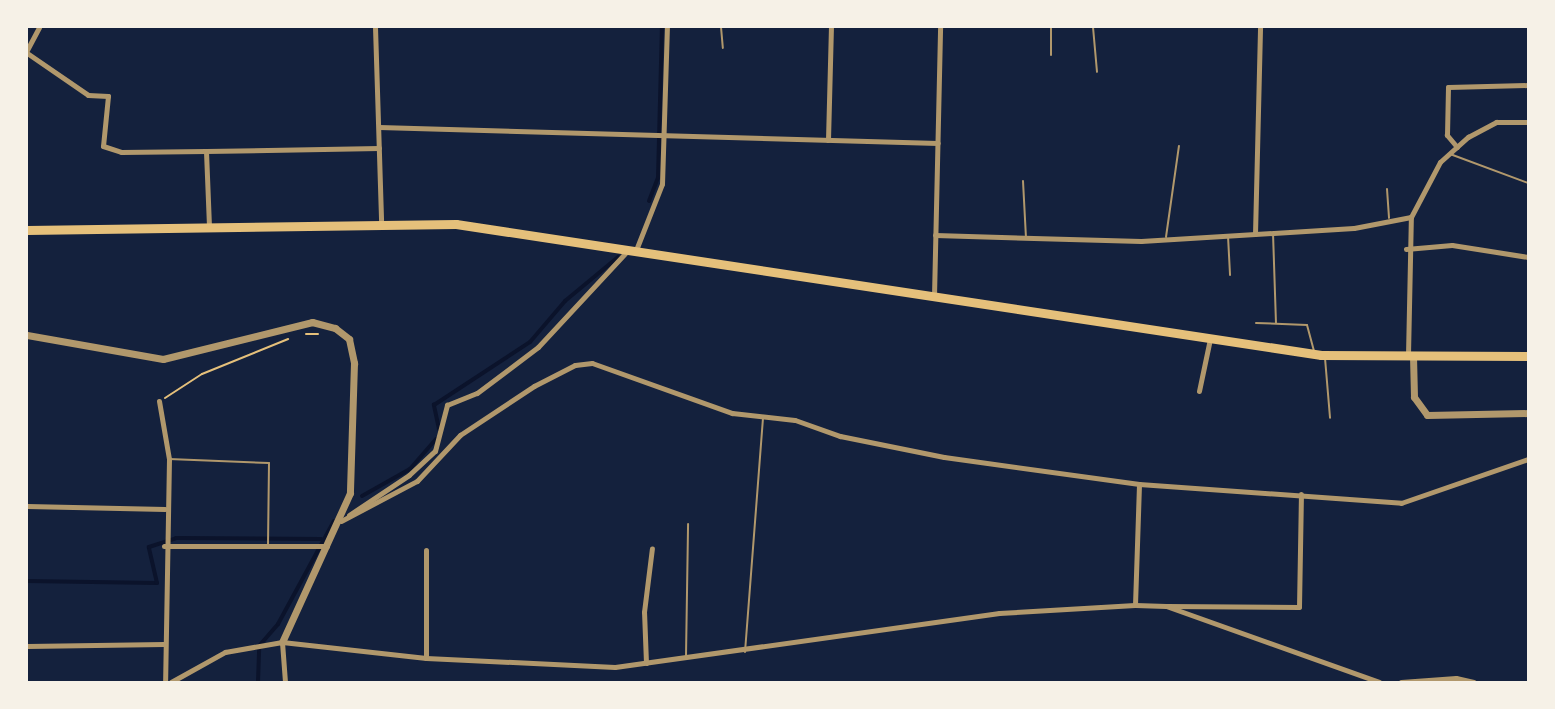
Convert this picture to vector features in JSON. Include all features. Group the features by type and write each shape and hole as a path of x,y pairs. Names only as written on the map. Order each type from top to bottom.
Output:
{"highway":[{"path":"27,230 381,222 514,229 934,298 1314,354 1528,356"}],"street":[{"path":"39,27 27,51 88,95 108,96 104,146 121,152 379,148"},
{"path":"375,27 381,222"},
{"path":"340,521 410,476 435,451 447,405 477,393 538,347 632,249 662,184 661,135 667,27"},
{"path":"828,140 831,27"},
{"path":"934,298 940,27"},
{"path":"1255,234 1260,27"},
{"path":"1457,147 1448,135 1448,87 1528,85"},
{"path":"1528,122 1496,122 1450,154 1410,217 1406,249 1414,397 1427,415 1528,413"},
{"path":"379,127 938,143"},
{"path":"206,151 209,226"},
{"path":"935,235 1167,240 1354,228 1389,218 1410,217"},
{"path":"1406,249 1452,245 1528,257"},
{"path":"27,335 163,359 203,353 292,325 336,328 349,339 354,363 350,493 340,521 282,642 285,682"},
{"path":"1199,391 1210,339"},
{"path":"340,521 417,481 460,435 575,365 592,363 732,413 763,416 944,457 1139,484 1401,503 1528,459"},
{"path":"160,405 169,459 164,546 165,682"},
{"path":"1135,605 1139,484"},
{"path":"171,682 225,652 282,642 426,657 558,666 646,663 745,652 999,613 1135,605 1299,607 1301,494"},
{"path":"27,506 165,508"},
{"path":"164,546 328,546"},
{"path":"646,663 644,612 652,548"},
{"path":"426,550 426,657"},
{"path":"1166,606 1378,682"},
{"path":"27,646 164,644"},
{"path":"1401,682 1456,678 1474,682"}],"lane":[{"path":"721,27 723,48"},
{"path":"1051,27 1051,55"},
{"path":"1093,27 1097,72"},
{"path":"1167,240 1163,231 1179,146"},
{"path":"1450,154 1528,183"},
{"path":"1023,181 1026,238"},
{"path":"1387,189 1389,218"},
{"path":"1273,233 1276,323"},
{"path":"1228,236 1230,275"},
{"path":"1256,323 1307,325 1314,354"},
{"path":"1326,355 1330,418"},
{"path":"745,652 763,416"},
{"path":"169,459 269,463 268,546"},
{"path":"686,659 688,524"}],"path":[{"path":"304,334 327,336"},
{"path":"160,405 175,387 293,337"}],"waterway":[{"path":"649,201 658,178 662,27"},
{"path":"439,429 434,405 530,342 565,301 618,257"},
{"path":"362,496 410,469 436,439"},
{"path":"258,682 259,646 278,624 334,521"},
{"path":"27,581 157,583 149,547 176,538 321,539"}]}
